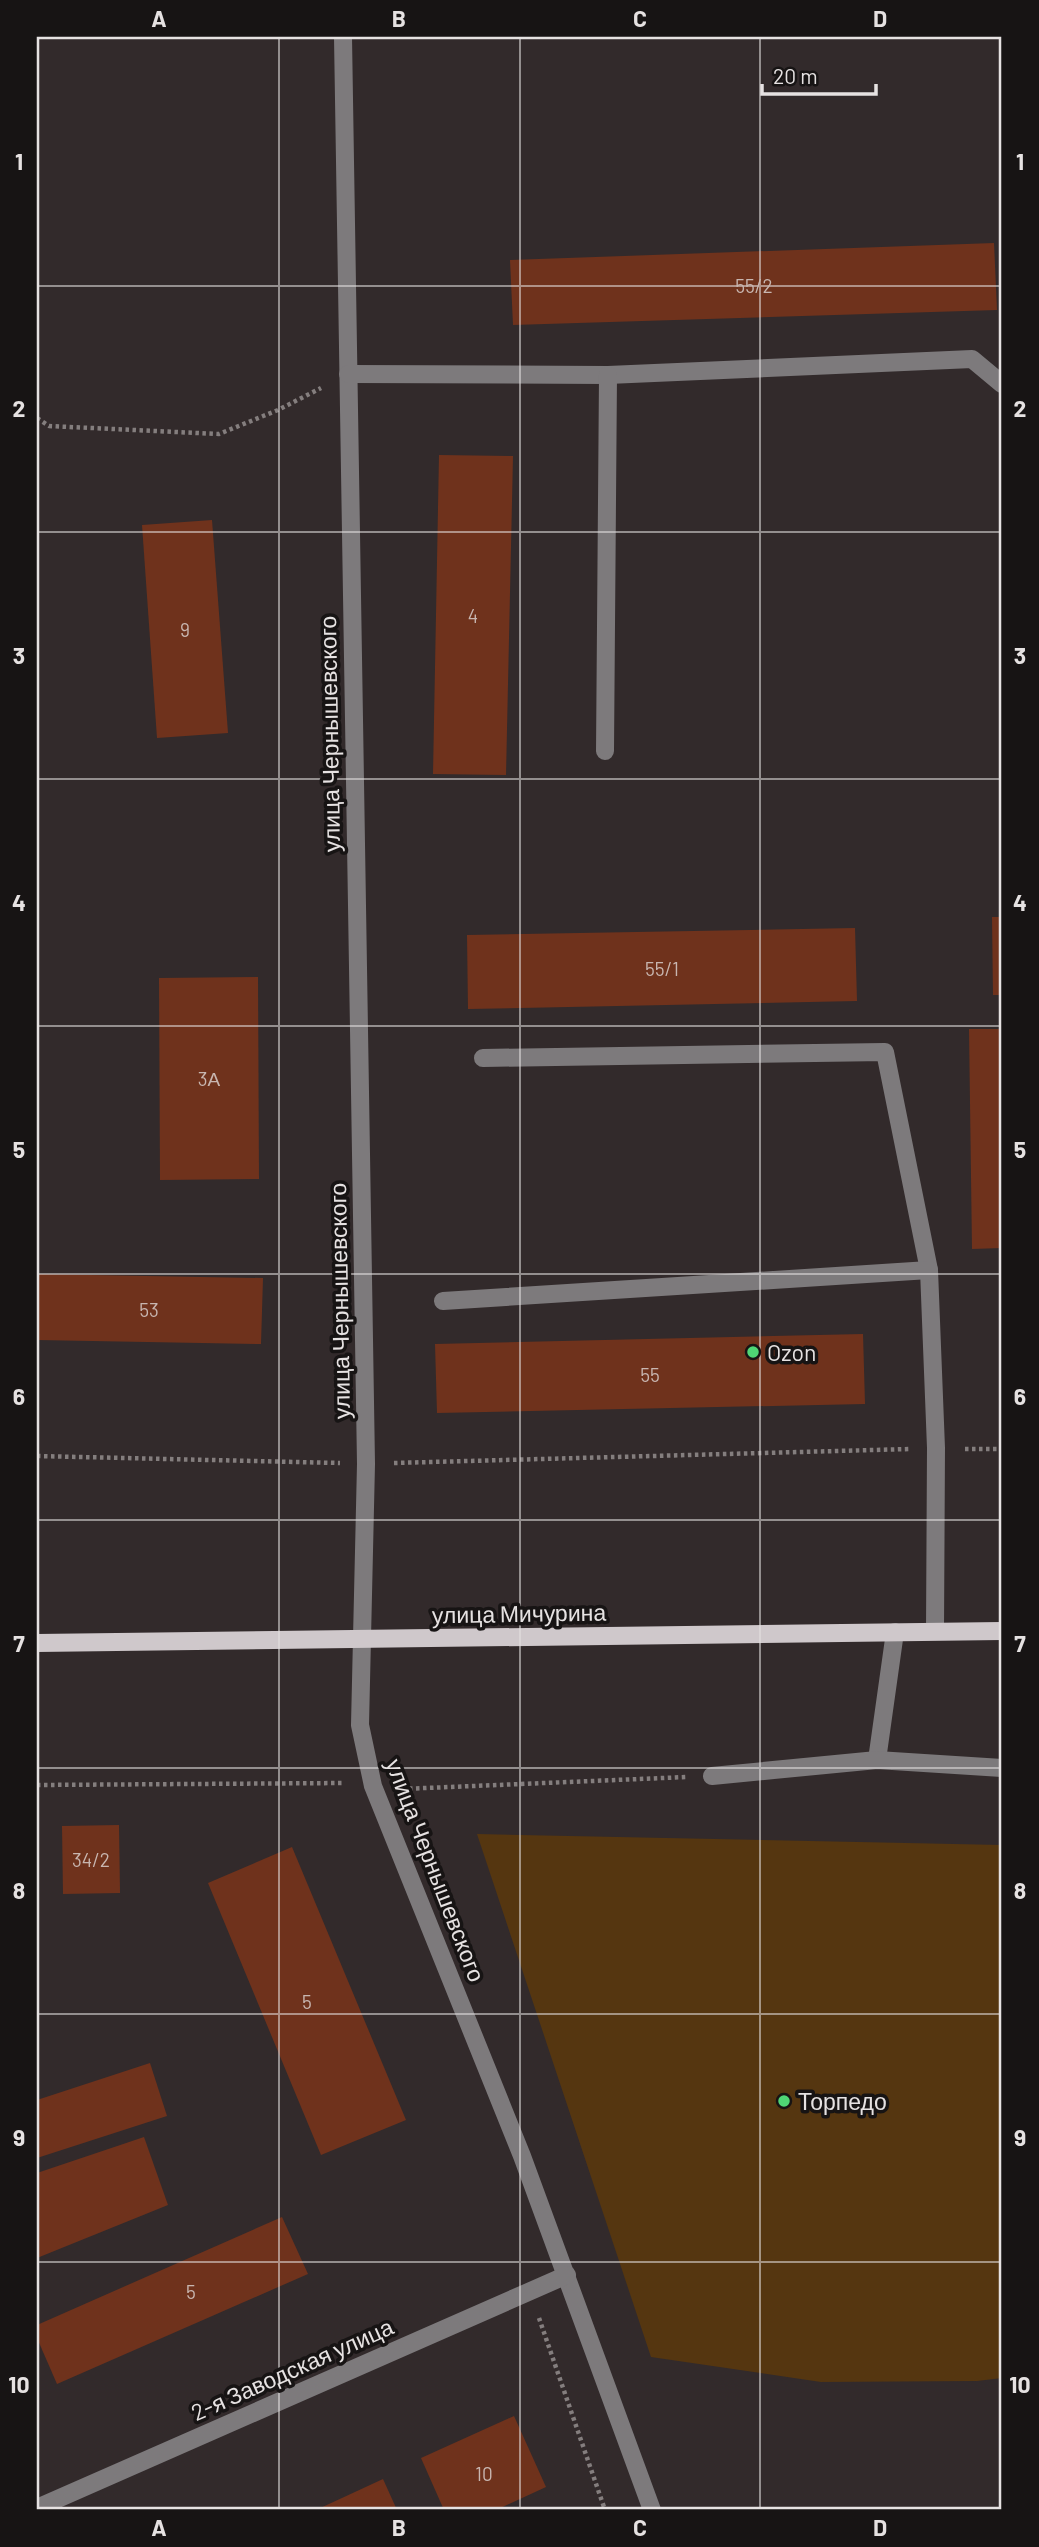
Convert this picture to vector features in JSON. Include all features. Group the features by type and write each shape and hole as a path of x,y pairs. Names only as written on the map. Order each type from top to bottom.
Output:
{"main road":[{"name":"улица Мичурина","path":"37,1643 1002,1631"}],"street":[{"name":"улица Чернышевского","path":"343,37 366,1464 360,1726 373,1786 522,2156 652,2510"},
{"path":"348,374 608,375 972,359 1002,384"},
{"path":"605,751 608,375"},
{"path":"482,1058 885,1052 929,1270 936,1448 935,1631"},
{"path":"443,1301 929,1270"},
{"path":"877,1760 895,1632"},
{"path":"712,1776 877,1760 1002,1768"},
{"name":"2-я Заводская улица","path":"37,2508 567,2275"}],"path":[{"path":"37,418 49,426 219,434 278,410 348,374"},
{"path":"37,1456 366,1464 936,1448 1002,1449"},
{"path":"394,1790 712,1776"},
{"path":"37,1785 351,1783"},
{"path":"530,2291 605,2510"}],"shaded area":[{"name":"Торпедо","path":"477,1834 1002,1845 1002,2378 977,2381 821,2382 651,2357"}],"building":[{"path":"994,243 997,310 513,325 510,260"},
{"path":"439,455 513,456 506,775 433,774"},
{"path":"212,520 228,733 157,738 142,525"},
{"path":"992,917 1002,917 1002,995 993,995"},
{"path":"855,928 857,1001 468,1009 467,935"},
{"path":"258,977 259,1179 160,1180 159,978"},
{"path":"969,1029 1002,1029 1002,1248 972,1249"},
{"path":"37,1274 263,1278 261,1344 37,1340"},
{"path":"863,1334 865,1404 437,1413 435,1344"},
{"path":"119,1825 120,1893 63,1894 62,1826"},
{"path":"292,1847 406,2120 321,2155 208,1883"},
{"path":"150,2063 167,2116 37,2158 37,2100"},
{"path":"144,2137 168,2205 37,2258 37,2173"},
{"path":"282,2217 308,2274 57,2384 37,2338 37,2325"},
{"path":"514,2416 546,2487 496,2510 444,2510 421,2458"},
{"path":"383,2479 397,2510 316,2510"}],"place":[{"name":"Ozon","path":"753,1352"},
{"name":"Торпедо","path":"784,2101"}]}
